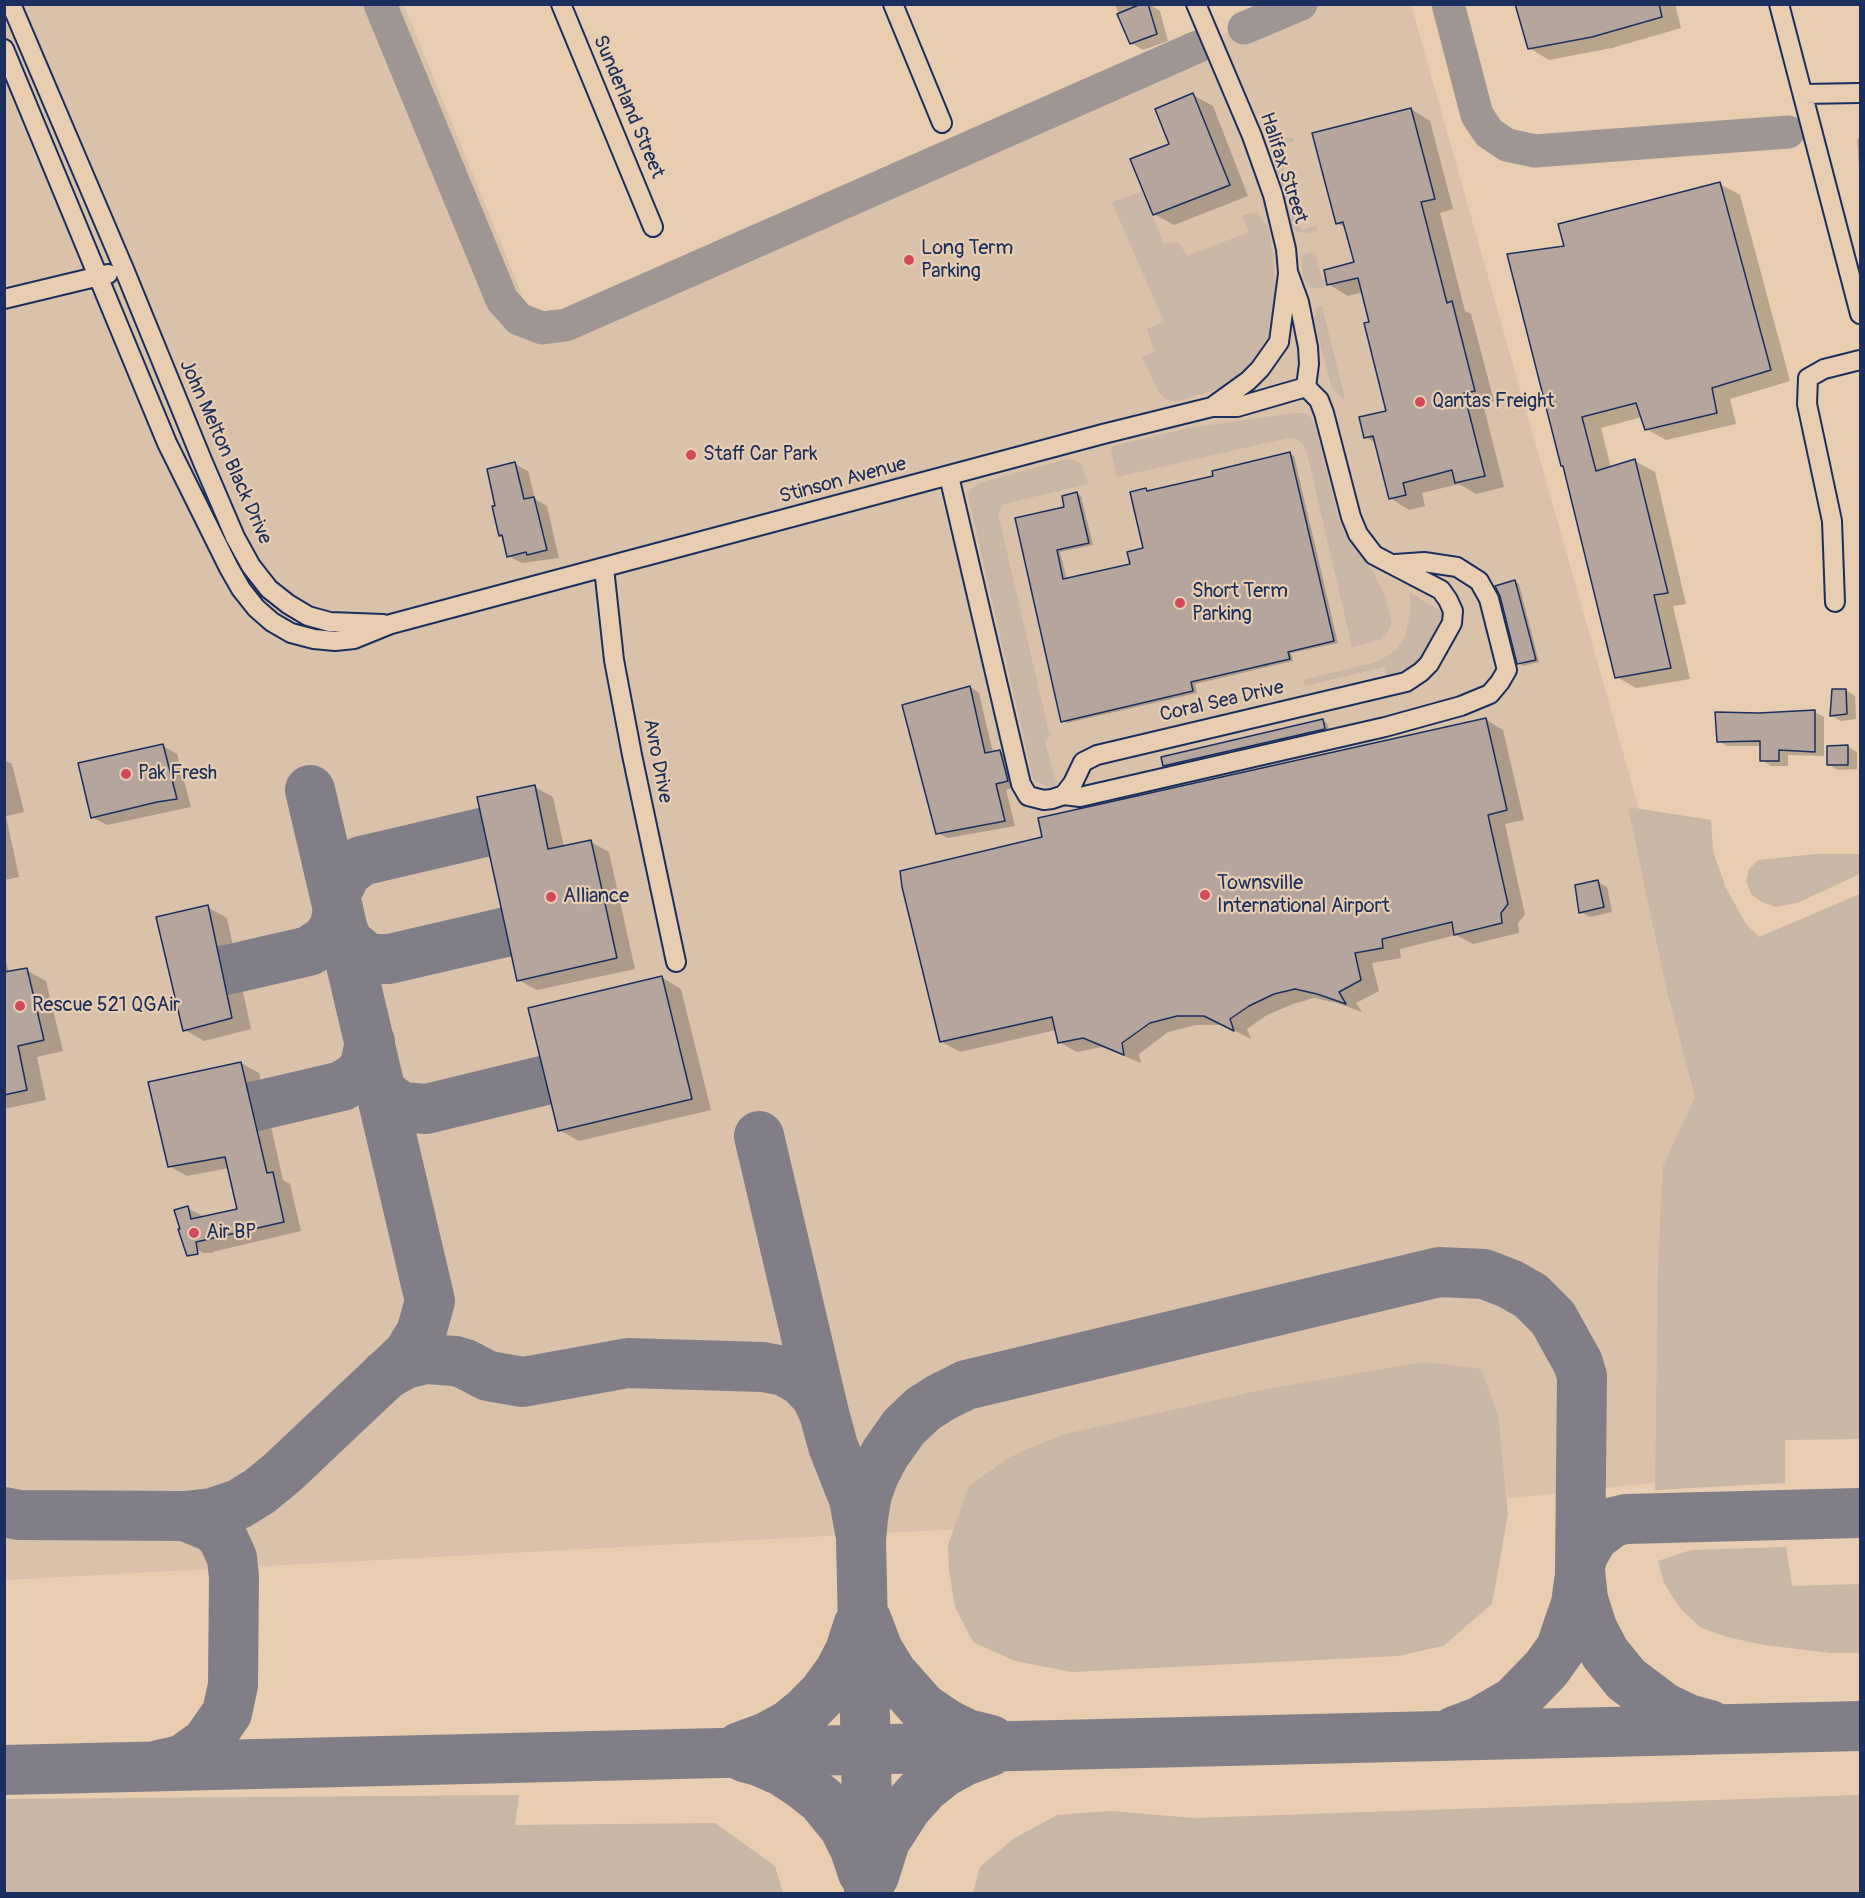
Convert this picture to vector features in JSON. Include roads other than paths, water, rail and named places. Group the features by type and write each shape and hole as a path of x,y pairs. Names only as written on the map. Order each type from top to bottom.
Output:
{"street":[{"name":"John Melton Black Drive","path":"11,4 124,269 202,460 235,537 251,566 269,589 308,616 330,622 391,624"},
{"name":"Sunderland Street","path":"561,4 653,227"},
{"path":"892,4 942,123"},
{"name":"Halifax Street","path":"1196,4 1252,136 1273,195 1286,249 1288,272 1299,302 1308,347 1309,364 1306,387"},
{"path":"1779,4 1860,314"},
{"path":"4,49 167,443 241,589 256,608 272,622 291,633 314,639 335,641 354,639 391,624"},
{"path":"1803,94 1860,93"},
{"path":"4,299 124,269"},
{"path":"1212,407 1248,381 1260,369 1279,342 1288,272"},
{"path":"1835,602 1832,521 1807,404 1808,378 1824,369 1860,360"},
{"name":"Stinson Avenue","path":"391,624 1114,431 1212,407 1237,407 1306,387"},
{"name":"Coral Sea Drive","path":"1064,795 1073,783 1083,762 1097,754 1406,682 1429,664 1452,623 1453,611 1441,590 1374,555 1358,534 1351,517 1324,413 1319,400 1306,387"},
{"path":"950,476 1022,784 1028,796 1035,799 1044,800 1064,795 1080,797 1385,727 1461,706 1490,694 1507,670 1490,599 1479,581 1457,567 1424,562 1395,564"},
{"name":"Avro Drive","path":"604,568 614,660 676,962"}],"waterway":[{"path":"380,4 502,300 519,319 542,328 566,325 1197,47"},
{"path":"1244,28 1301,4"},
{"path":"1448,4 1477,115 1489,133 1507,145 1535,151 1788,132"}],"place":[{"name":"Long Term Parking","path":"909,260"},
{"name":"Qantas Freight","path":"1420,402"},
{"name":"Staff Car Park","path":"691,455"},
{"name":"Short Term Parking","path":"1180,603"},
{"name":"Pak Fresh","path":"126,774"},
{"name":"Townsville International Airport","path":"1205,895"},
{"name":"Alliance","path":"551,897"},
{"name":"Rescue 521 QGAir","path":"20,1006"},
{"name":"Air BP","path":"194,1233"}]}
